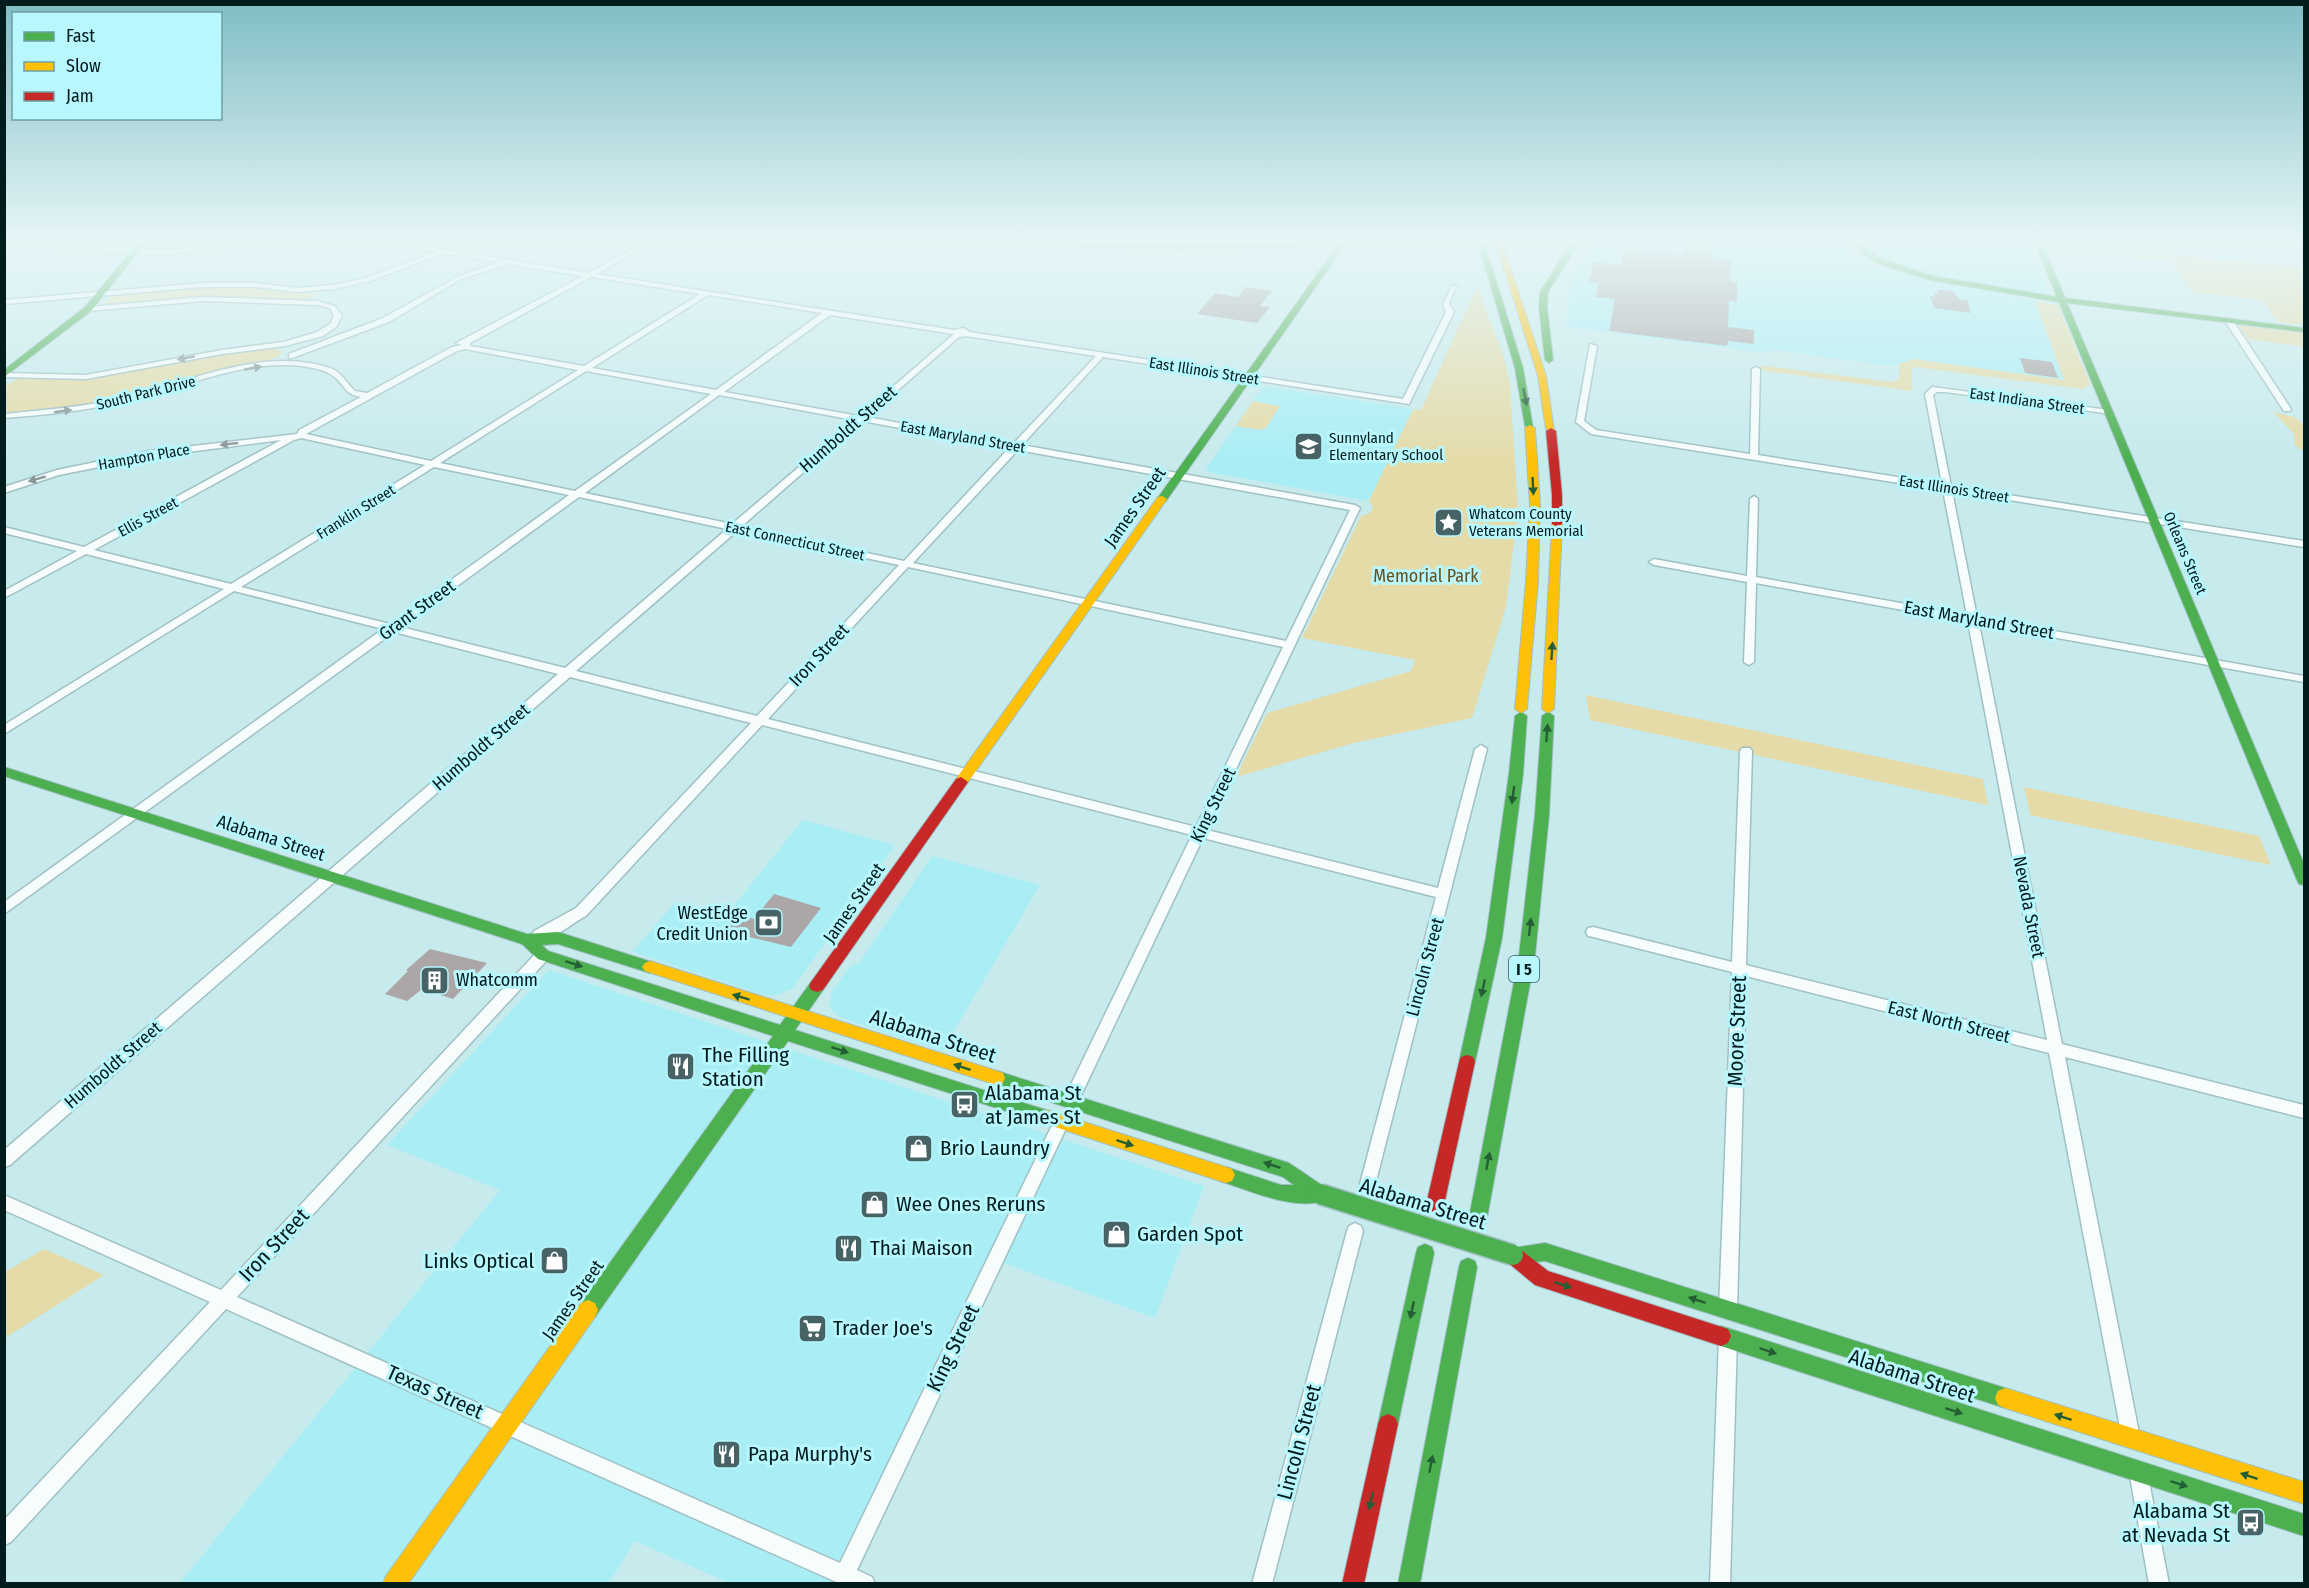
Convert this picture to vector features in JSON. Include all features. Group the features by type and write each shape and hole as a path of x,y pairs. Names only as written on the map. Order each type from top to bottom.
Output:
{"main road":[{"path":"5,375 84,312"},
{"name":"James Street","path":"394,1584 1294,312"},
{"name":"I 5","path":"1435,1205 1494,938 1516,774 1533,559 1534,505 1530,427 1519,368 1502,312"},
{"name":"I 5","path":"1478,1218 1527,956 1542,815 1557,552 1557,495 1545,388 1522,312"},
{"path":"1544,312 1552,377 1545,388"},
{"name":"Orleans Street","path":"2067,312 2304,880"},
{"path":"2158,312 2304,330"},
{"name":"Alabama Street","path":"4,771 527,940 558,938 1289,1171 1320,1194"},
{"name":"Alabama Street","path":"527,940 543,955 1281,1193 1320,1194 1514,1255 1542,1278 2304,1525"},
{"path":"1061,1122 1081,1118 1122,1130 1148,1126"},
{"name":"Alabama Street","path":"1514,1255 1545,1252 2304,1493"},
{"path":"1353,1584 1425,1253"},
{"path":"1409,1584 1468,1267"}],"street":[{"path":"5,375 56,378 93,376 213,353 285,344 315,336 333,324 338,316 336,312"},
{"path":"286,364 292,356 335,341 403,312"},
{"name":"Ellis Street","path":"4,595 523,312"},
{"name":"Franklin Street","path":"4,730 676,312"},
{"name":"Grant Street","path":"4,909 829,312"},
{"name":"East Illinois Street","path":"830,312 1406,402 1450,312"},
{"path":"2229,321 2287,409"},
{"name":"Humboldt Street","path":"4,1160 959,334"},
{"path":"285,344 291,350 292,356"},
{"name":"East Maryland Street","path":"461,346 1355,507"},
{"name":"East Illinois Street","path":"1593,346 1580,422 1585,428 1604,435 2304,544"},
{"name":"Iron Street","path":"527,940 554,930 563,921 581,912 1101,355"},
{"name":"South Park Drive","path":"4,416 107,404 239,370 286,364 327,369 341,377 352,393 368,396"},
{"path":"1754,458 1756,369"},
{"name":"Nevada Street","path":"1945,390 1935,389 1929,394 2131,1438"},
{"name":"East Indiana Street","path":"1945,390 2109,412"},
{"name":"East Connecticut Street","path":"295,436 1289,645"},
{"name":"Hampton Place","path":"4,490 57,473 130,458 295,436"},
{"path":"1749,662 1754,499"},
{"name":"King Street","path":"1071,1101 1355,507"},
{"path":"4,530 1444,894"},
{"name":"East Maryland Street","path":"1654,562 2304,679"},
{"name":"Lincoln Street","path":"1368,1184 1481,749"},
{"name":"Moore Street","path":"1728,1310 1746,751"},
{"name":"East North Street","path":"1593,932 2304,1111"},
{"name":"Iron Street","path":"4,1535 543,955"},
{"name":"King Street","path":"855,1580 1061,1122"},
{"name":"Texas Street","path":"4,1202 855,1580"},
{"name":"Lincoln Street","path":"1262,1584 1355,1231"},
{"path":"1720,1584 1728,1338"},
{"path":"2138,1471 2159,1584"}],"shaded area":[{"path":"1567,312 2039,312 2065,381 1915,359 1891,366 1776,350 1763,353 1566,327"},
{"name":"Sunnyland Elementary School","path":"1263,386 1413,409 1369,501 1208,472 1206,469"},
{"path":"803,820 895,845 792,989 774,996 765,995 632,952 675,903 724,918"},
{"path":"932,856 1040,885 942,1051 839,1017 829,1006 832,992 850,966 859,963"},
{"path":"549,970 1204,1186 1155,1318 995,1260 845,1574 854,1583 729,1583 635,1541 609,1583 179,1584 500,1190 387,1145"}],"green space":[{"name":"Memorial Park","path":"1465,312 1487,312 1503,355 1510,384 1518,510 1506,607 1472,718 1354,743 1236,777 1267,713 1411,671 1415,660 1302,638 1361,516 1370,513 1373,507 1369,501 1413,409 1421,410"},
{"path":"2039,312 2061,312 2090,384 2083,389 1915,367 1912,369 1912,391 1760,370 1760,367 1892,382 1899,379 1899,364 1914,359 2064,380"},
{"path":"2271,312 2304,312 2304,325 2278,322"},
{"path":"2239,325 2304,333 2304,351 2300,346 2248,339"},
{"path":"267,348 280,350 282,354 268,361 87,406 5,415 4,386 19,378 86,378 228,352"},
{"path":"1253,401 1280,406 1266,428 1260,430 1236,426"},
{"path":"2273,412 2294,417 2304,425 2304,452 2295,445 2294,434"},
{"path":"1586,695 1983,779 1988,805 1590,720"},
{"path":"2024,787 2259,836 2271,865 2030,815"},
{"path":"44,1249 104,1275 5,1338 5,1272"}],"building":[{"path":"1199,312 1266,312 1257,323 1197,314"},
{"path":"1613,312 1729,312 1728,327 1754,330 1754,344 1728,341 1727,346 1609,331"},
{"path":"2020,358 2052,362 2058,378 2025,373"},
{"name":"WestEdge Credit Union","path":"774,894 821,908 791,947 741,935 742,933 726,927 736,914 754,919"},
{"name":"Whatcomm","path":"430,949 487,963 453,999 422,989 407,1001 385,994 408,971 406,970"}],"traffic: fast":[{"path":"4,375 84,312"},
{"path":"1162,499 1294,312"},
{"path":"1502,312 1519,368 1530,426"},
{"path":"1544,312 1549,360"},
{"path":"2067,312 2304,880"},
{"path":"2160,312 2304,330"},
{"path":"1467,1062 1494,938 1516,774 1521,716"},
{"path":"1478,1218 1527,956 1542,815 1548,716"},
{"path":"4,771 527,940 558,938 650,967"},
{"path":"527,940 543,955 1046,1117"},
{"path":"588,1310 817,986"},
{"path":"997,1078 1289,1171 1320,1194"},
{"path":"1226,1175 1281,1193 1320,1194"},
{"path":"1320,1194 1513,1255"},
{"path":"1513,1255 1545,1252 2005,1398"},
{"path":"1388,1424 1425,1253"},
{"path":"1409,1584 1468,1267"},
{"path":"1721,1336 2304,1525"}],"traffic: slow":[{"path":"1521,312 1542,376 1551,429"},
{"path":"1521,709 1532,581 1535,505 1530,428"},
{"path":"961,782 1162,499"},
{"path":"1548,709 1557,524"},
{"path":"650,967 997,1078"},
{"path":"1046,1117 1226,1175"},
{"path":"394,1584 588,1310"},
{"path":"2005,1398 2304,1493"}],"traffic: jam":[{"path":"1551,431 1557,495 1557,524"},
{"path":"817,986 961,782"},
{"path":"1435,1205 1467,1062"},
{"path":"1513,1255 1542,1278 1721,1336"},
{"path":"1353,1584 1388,1424"}],"place":[{"name":"Sunnyland Elementary School","path":"1308,447"},
{"name":"Whatcom County Veterans Memorial","path":"1448,523"},
{"name":"WestEdge Credit Union","path":"769,923"},
{"name":"Whatcomm","path":"435,980"},
{"name":"The Filling Station","path":"681,1067"},
{"name":"Alabama St at James St","path":"964,1105"},
{"name":"Brio Laundry","path":"919,1148"},
{"name":"Wee Ones Reruns","path":"875,1204"},
{"name":"Garden Spot","path":"1116,1234"},
{"name":"Thai Maison","path":"849,1248"},
{"name":"Links Optical","path":"555,1261"},
{"name":"Trader Joe's","path":"812,1328"},
{"name":"Papa Murphy's","path":"727,1454"},
{"name":"Alabama St at Nevada St","path":"2251,1523"}]}
